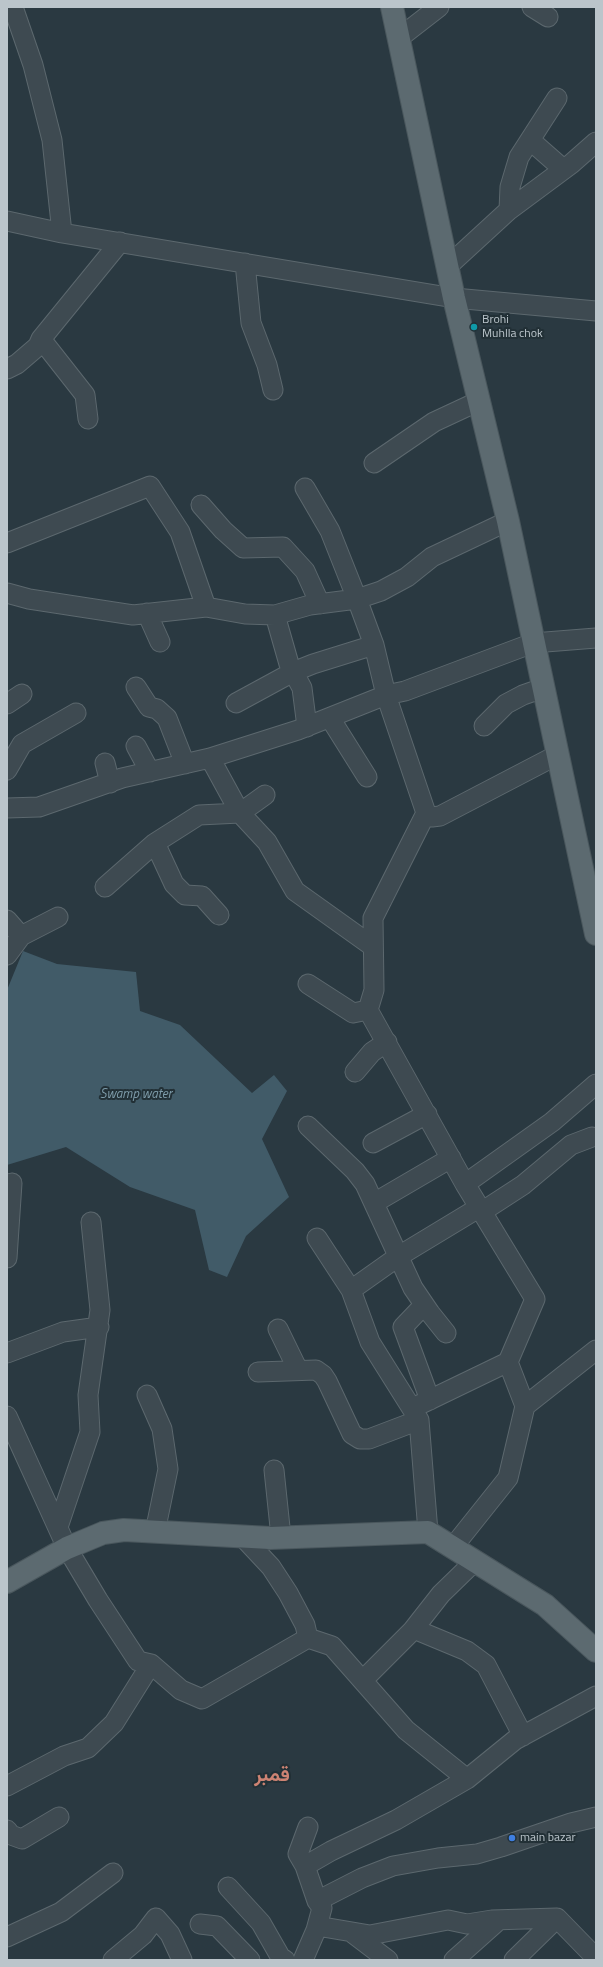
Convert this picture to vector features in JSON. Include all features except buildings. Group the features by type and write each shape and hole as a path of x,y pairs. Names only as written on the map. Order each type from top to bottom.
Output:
{"main road":[{"path":"392,7 454,298 508,521 596,934"},
{"path":"9,1577 68,1548 103,1533 124,1530 281,1537 428,1532 545,1605 596,1651"}],"street":[{"path":"13,7 33,65 52,140 62,233"},
{"path":"399,38 439,7"},
{"path":"532,7 548,17"},
{"path":"509,210 510,187 519,157 557,98"},
{"path":"530,140 571,168"},
{"path":"448,266 509,210 571,168 596,142"},
{"path":"7,221 62,233 454,298 596,311"},
{"path":"7,369 17,364 38,346 41,339 120,242"},
{"path":"245,263 251,323 267,365 273,390"},
{"path":"41,339 85,395 88,419"},
{"path":"374,463 434,422 479,401"},
{"path":"7,543 150,486 180,532 206,607"},
{"path":"305,488 330,531 357,599 374,645 386,695 426,813 432,817 440,816 557,755"},
{"path":"201,505 223,530 243,548 283,547 305,571 320,604"},
{"path":"7,592 29,599 133,615 206,607 245,614 275,615 320,604 357,599 381,591 407,577 432,557 508,521"},
{"path":"147,613 160,642"},
{"path":"275,615 289,664 302,688 307,727"},
{"path":"7,808 39,807 110,782 210,758 307,727 386,695 405,692 533,643 596,638"},
{"path":"236,702 293,672 313,664 374,645"},
{"path":"136,687 149,708 156,709 167,718 186,764"},
{"path":"484,726 506,704 523,695 543,688"},
{"path":"7,770 22,744 76,713"},
{"path":"330,718 367,777"},
{"path":"136,746 150,772"},
{"path":"210,758 240,813 267,842 295,891 372,946"},
{"path":"105,763 110,782"},
{"path":"105,887 155,843 199,815 240,813 265,795"},
{"path":"258,1372 316,1370 323,1375 352,1434 360,1439 369,1439 416,1414 430,1400 508,1362 535,1299 465,1184 452,1158 368,1010 374,990 372,946 373,918 426,813"},
{"path":"155,843 174,884 185,895 202,896 219,915"},
{"path":"7,955 21,936 58,917"},
{"path":"7,920 21,936"},
{"path":"308,984 353,1013 368,1010"},
{"path":"355,1072 372,1052 387,1042"},
{"path":"465,1184 552,1122 596,1084"},
{"path":"373,1143 427,1114"},
{"path":"308,1126 355,1171 365,1184 413,1288 446,1333"},
{"path":"351,1290 399,1256 523,1185 571,1145 592,1137"},
{"path":"374,1203 452,1158"},
{"path":"7,1258 12,1183"},
{"path":"58,1527 90,1432 88,1395 100,1310 91,1222"},
{"path":"317,1238 351,1290 370,1342 416,1414 428,1532"},
{"path":"424,1305 403,1327 430,1400"},
{"path":"7,1353 63,1332 98,1326"},
{"path":"278,1329 298,1370"},
{"path":"525,1406 596,1350"},
{"path":"453,1547 508,1478 525,1406 508,1362"},
{"path":"147,1395 162,1429 168,1469 155,1532"},
{"path":"7,1416 68,1548 98,1600 138,1661 151,1664 181,1690 202,1699 308,1638 332,1646 406,1730 466,1778"},
{"path":"274,1470 281,1537"},
{"path":"242,1536 271,1567 288,1592 305,1625 308,1638"},
{"path":"363,1680 414,1629 441,1594 475,1561"},
{"path":"414,1629 467,1651 486,1665 524,1736"},
{"path":"7,1786 64,1756 88,1748 114,1723 151,1664"},
{"path":"305,1866 331,1850 396,1820 466,1778 515,1740 596,1696"},
{"path":"317,1901 362,1878 393,1866 438,1858 476,1854 596,1816"},
{"path":"8,1835 22,1838 59,1817"},
{"path":"308,1827 298,1854 305,1866 317,1901 322,1908 310,1956"},
{"path":"7,1937 61,1912 113,1874"},
{"path":"228,1887 261,1923 280,1959"},
{"path":"112,1960 143,1935 156,1918 170,1934 182,1960"},
{"path":"317,1926 370,1935 448,1920 467,1924 499,1920 557,1918 596,1958"},
{"path":"514,1960 557,1918"},
{"path":"454,1960 499,1920"},
{"path":"200,1924 217,1926 250,1960"},
{"path":"351,1932 367,1954 388,1960"}],"water":[{"name":"Swamp water","path":"23,951 57,964 136,972 140,1011 180,1025 252,1093 274,1075 287,1091 262,1139 289,1197 246,1236 227,1277 209,1270 195,1210 130,1187 66,1147 7,1165 7,990"}],"place":[{"name":"Brohi Muhlla chok","path":"474,327"},
{"name":"main bazar","path":"512,1838"}],"district":[{"name":"قمبر","path":"272,1776"}]}
